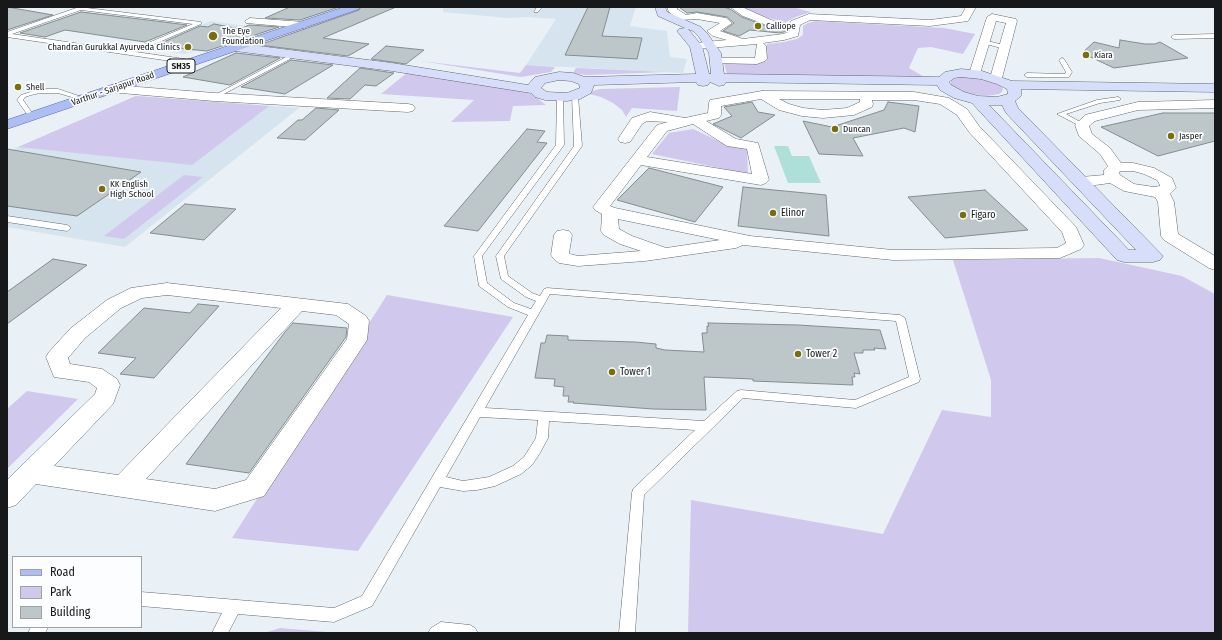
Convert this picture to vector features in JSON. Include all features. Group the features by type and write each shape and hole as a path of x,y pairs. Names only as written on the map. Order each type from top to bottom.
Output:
{"main road":[{"name":"Varthur - Sarjapur Road","path":"7,125 355,7"}],"street":[{"path":"660,7 662,14 697,29 703,35 715,53 719,80"},
{"path":"672,7 672,10 684,18 697,16 722,20 726,23 712,31 717,34 748,42"},
{"path":"735,7 747,14 768,22 795,28"},
{"path":"802,7 814,10 822,7"},
{"path":"696,46 710,46 784,37 794,34 795,23 809,17 844,13 930,23 964,19 971,7"},
{"path":"650,16 685,32 696,46 703,80"},
{"path":"975,74 992,17 1012,21 996,78"},
{"path":"250,21 304,25"},
{"path":"248,43 399,62 535,87 545,96 560,98 575,96 586,90 586,84"},
{"path":"716,61 757,61 761,59 762,46"},
{"path":"235,47 535,87 545,78 559,76 573,77 586,84 703,80 943,84 959,95 977,100 997,101 1010,91 1215,88"},
{"path":"943,84 950,75 975,74 996,78 1010,91 1215,94"},
{"path":"112,89 214,97 408,108"},
{"path":"977,100 1124,256 1153,256 1011,110 1010,91"},
{"path":"762,94 914,96 944,101 962,112 974,130 1070,231 1075,245 1060,253 892,256 750,241 610,212 601,207 662,128 690,121 714,115 715,103 762,94"},
{"path":"1081,182 1115,172 1133,167 1156,174 1169,184 1168,188 1161,192 1147,192 1130,188 1115,172 1105,151 1086,136 1082,125 1090,118 1138,106 1215,104"},
{"path":"625,139 637,120 642,118 650,116 690,121 732,143 753,146 761,180 638,160"},
{"path":"1000,157 1030,156"},
{"path":"1161,192 1166,202 1170,236 1215,264"},
{"path":"610,212 610,231 626,240 665,253"},
{"path":"1085,215 1114,216"},
{"path":"562,235 560,255 565,259 578,261 665,253 750,241"},
{"path":"7,497 105,398 109,385 94,374 62,371 57,357 78,333 114,304 138,292 167,289 297,304 341,310 359,321 357,340 255,488 216,500 31,473"},
{"path":"123,487 297,304"}],"lane":[{"path":"7,35 81,8 198,23 130,53"},
{"path":"7,35 191,62"},
{"path":"1174,37 1215,36"},
{"path":"984,42 1005,46"},
{"path":"214,97 288,58"},
{"path":"1027,75 1067,76 1069,72 1062,60"},
{"path":"32,117 20,100 23,96 40,91 58,91 85,99"},
{"path":"542,300 529,295 504,277 500,256 578,146 575,96"},
{"path":"534,314 511,305 482,284 478,256 560,145 560,98"},
{"path":"1082,125 1060,114 1099,101 1118,99"},
{"path":"7,219 67,228"},
{"path":"495,233 515,236"},
{"path":"142,599 334,615 367,601 548,291 900,318 915,379 856,404 741,394 638,493 627,633"},
{"path":"477,412 707,426"},
{"path":"437,481 463,486 477,485 491,482 516,470 528,461 542,438 544,427 543,416"},
{"path":"220,633 234,606"},
{"path":"436,633 441,630 470,633"}],"shaded area":[{"path":"443,7 636,7 630,26 667,31 670,57 687,59 683,73 526,65 556,19 528,17 507,18 443,12"},
{"path":"211,21 266,29 185,54 145,48"},
{"name":"KK English High School","path":"136,96 299,108 125,247 7,227 7,152"},
{"path":"774,146 788,146 792,156 809,156 821,183 788,183"}],"green space":[{"path":"740,7 792,7 811,12 786,22 742,12"},
{"path":"816,21 944,28 975,34 963,54 931,47 918,48 909,68 926,78 727,74 724,63 762,60 767,44 797,39 803,35 803,26"},
{"path":"421,61 520,73 526,65 555,67 551,72 521,77"},
{"path":"576,68 666,72 586,75 573,73"},
{"path":"408,72 511,89 532,94 546,105 513,106 510,121 451,122 474,100 381,94"},
{"path":"959,77 978,77 997,83 1003,89 999,94 986,96 964,93 951,85 951,80"},
{"path":"680,87 677,111 632,108 626,117 622,110 613,103 601,97 585,93 600,89"},
{"path":"136,96 269,106 192,165 18,147"},
{"path":"693,129 727,145 747,149 748,174 652,154 669,133"},
{"path":"184,175 203,177 124,239 104,236"},
{"path":"1099,258 1182,276 1215,294 1215,633 688,633 691,500 883,534 942,410 991,417 991,380 953,260"},
{"path":"387,295 513,317 358,551 232,538"},
{"path":"27,391 78,399 7,469 7,409"},
{"path":"280,628 339,633 264,633"}],"building":[{"path":"7,7 53,15 7,30"},
{"path":"290,7 339,7 300,20 265,18"},
{"path":"361,7 396,7 323,38 369,44 348,56 259,45 359,10"},
{"path":"588,7 610,7 602,36 642,38 637,59 565,55"},
{"path":"679,7 723,7 730,9 742,17 763,25 787,31 780,33 750,30 739,36 723,31 734,23 727,17 697,12 687,13"},
{"path":"81,12 187,25 145,42 65,30 45,37 20,33"},
{"path":"214,24 240,29 249,25 279,27 207,51 157,45 200,26 208,27"},
{"path":"1120,40 1145,44 1155,44 1160,42 1188,58 1114,68 1082,53 1094,42 1119,48"},
{"path":"386,46 424,50 406,64 371,59"},
{"path":"236,53 280,58 230,85 183,77"},
{"path":"291,60 333,65 285,94 241,87"},
{"path":"360,68 394,73 376,86 365,85 350,99 327,98"},
{"path":"752,102 758,112 775,115 741,138 713,124 732,116 724,107"},
{"path":"888,102 919,106 915,132 904,128 853,138 863,156 819,154 803,121 832,127 884,110"},
{"path":"316,108 339,110 305,140 277,138 298,120 302,120"},
{"path":"1163,113 1215,113 1215,141 1158,156 1101,127"},
{"path":"527,129 545,131 537,142 547,143 478,231 444,226"},
{"path":"7,149 141,172 77,216 7,206"},
{"path":"649,168 723,187 695,222 617,200"},
{"name":"Elinor","path":"743,187 826,195 829,236 738,226"},
{"name":"Figaro","path":"985,190 1028,230 945,238 908,197"},
{"path":"185,204 236,209 204,240 150,233"},
{"path":"53,259 87,265 7,324 7,292"},
{"path":"198,304 219,306 154,378 120,374 136,358 98,353 144,308 190,313"},
{"path":"293,323 347,328 346,337 249,473 186,464 285,332"},
{"path":"708,323 798,325 880,330 886,349 874,348 875,350 863,350 863,353 854,353 860,374 854,373 855,377 852,377 853,385 753,381 753,379 704,377 706,410 653,409 573,403 574,402 568,402 569,396 563,396 564,387 554,386 555,379 535,378 541,343 545,343 547,335 568,336 568,340 656,344 656,348 665,350 704,352 702,333 707,333 707,326 709,326"}],"place":[{"name":"Calliope","path":"758,26"},
{"name":"The Eye Foundation","path":"213,36"},
{"name":"Chandran Gurukkal Ayurveda Clinics","path":"188,47"},
{"name":"Kiara","path":"1086,55"},
{"name":"Shell","path":"18,87"},
{"name":"Duncan","path":"835,129"},
{"name":"Jasper","path":"1171,136"},
{"name":"KK English High School","path":"102,189"},
{"name":"Elinor","path":"773,213"},
{"name":"Figaro","path":"963,215"},
{"name":"Tower 2","path":"798,354"},
{"name":"Tower 1","path":"612,372"}]}
